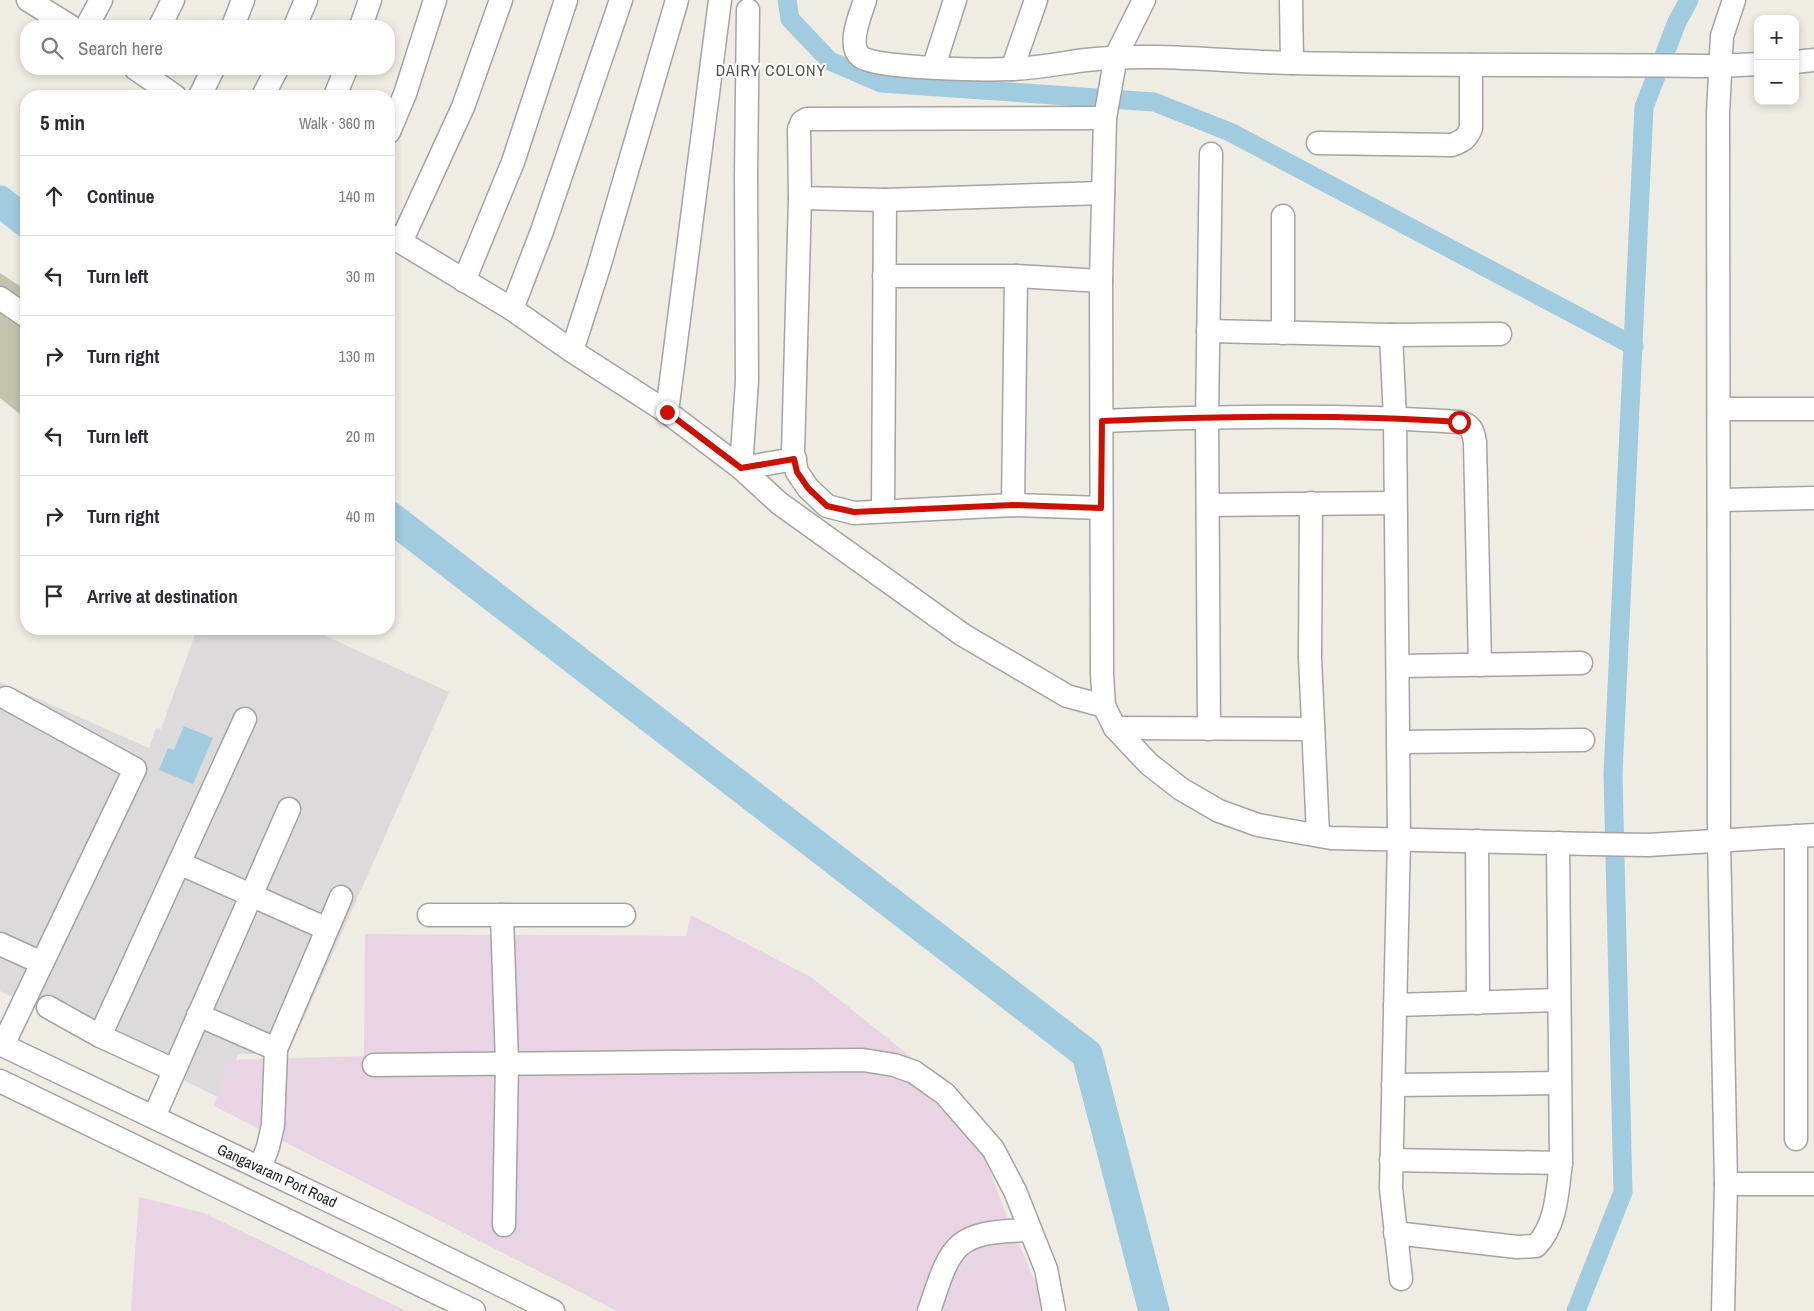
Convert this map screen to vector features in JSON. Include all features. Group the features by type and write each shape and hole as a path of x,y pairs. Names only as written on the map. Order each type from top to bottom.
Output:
{"street":[{"path":"28,0 60,20"},
{"path":"90,20 102,0"},
{"path":"163,20 172,0"},
{"path":"235,20 243,0"},
{"path":"298,20 306,0"},
{"path":"363,20 370,0"},
{"path":"395,118 405,94 435,0"},
{"path":"501,0 463,107 395,239 512,309 572,351 667,412 741,468 779,503 963,635 1067,696 1104,706"},
{"path":"464,281 513,162 566,0"},
{"path":"512,309 542,230 620,0"},
{"path":"572,351 599,267 677,0"},
{"path":"667,412 720,0"},
{"path":"865,0 856,31 855,46 859,56 870,61 934,66 1012,69 1116,56 1292,63 1615,64 1679,66 1754,64"},
{"path":"934,66 955,0"},
{"path":"1012,69 1036,0"},
{"path":"1144,0 1116,56 1105,118 1101,281 1101,508 1104,706 1116,728 1149,764 1181,789 1219,811 1258,825 1331,838 1648,845 1719,839 1805,836 1805,1088 1796,1139"},
{"path":"1291,0 1292,63"},
{"path":"1723,1311 1726,1184 1719,839 1719,66 1722,36 1734,0"},
{"path":"741,468 747,381 746,175 748,10"},
{"path":"1799,62 1814,60"},
{"path":"1318,143 1452,145 1462,142 1468,137 1471,128 1471,65"},
{"path":"146,75 167,90"},
{"path":"203,90 210,75"},
{"path":"266,90 275,75"},
{"path":"337,90 344,75"},
{"path":"1101,508 1013,505 854,512 827,506 808,488 797,472 794,459 800,198 799,129 802,122 807,119 1105,118"},
{"path":"1209,729 1207,416 1211,154"},
{"path":"800,198 886,200 1103,193"},
{"path":"883,511 886,200"},
{"path":"1283,333 1284,216"},
{"path":"884,276 1016,276 1101,281"},
{"path":"1013,505 1016,276"},
{"path":"0,298 20,312"},
{"path":"1208,331 1391,335 1500,334"},
{"path":"1391,335 1395,418 1399,666 1399,839 1390,1188 1401,1279"},
{"path":"1719,409 1814,410"},
{"path":"1102,421 1207,416 1395,418 1468,424 1472,430 1475,442 1480,665"},
{"path":"741,468 794,459"},
{"path":"1720,500 1814,498"},
{"path":"1311,503 1310,657 1318,835"},
{"path":"1209,505 1395,503"},
{"path":"1399,666 1581,663"},
{"path":"2,1044 135,769 6,698"},
{"path":"100,1036 245,719"},
{"path":"1116,728 1313,729"},
{"path":"1399,742 1583,740"},
{"path":"154,1117 289,809"},
{"path":"1477,841 1478,1003"},
{"path":"1395,1233 1493,1245 1536,1246 1547,1234 1556,1204 1561,1163 1558,843"},
{"path":"179,863 327,929"},
{"path":"260,1168 268,1147 273,1125 276,1050 341,897"},
{"path":"429,915 624,915"},
{"path":"502,915 507,1063 504,1225"},
{"path":"0,944 42,963"},
{"path":"1395,1005 1559,1000"},
{"path":"48,1007 100,1036 174,1070"},
{"path":"198,1015 276,1050"},
{"name":"Gangavaram Port Road","path":"2,1044 553,1311"},
{"path":"374,1065 863,1060 894,1065 914,1072 945,1094 992,1149 1015,1191 1046,1269 1054,1311"},
{"path":"0,1082 474,1311"},
{"path":"1393,1086 1560,1083"},
{"path":"1391,1160 1561,1163"},
{"path":"1726,1184 1814,1184"},
{"path":"929,1311 942,1270 951,1253 967,1239 995,1231 1030,1230"}],"shaded area":[{"path":"0,273 20,286 20,414 0,398"},
{"path":"195,635 323,635 449,692 288,1054 238,1054 224,1100 0,991 0,682 149,748 156,728 161,729"},
{"path":"691,915 811,977 961,1097 1008,1219 1048,1311 617,1311 214,1106 228,1060 364,1056 365,934 686,936"},
{"path":"139,1197 204,1213 406,1311 131,1311"}],"water":[{"path":"184,726 213,738 193,784 159,770 168,748 174,750"}],"waterway":[{"path":"787,0 790,19 830,61 881,83 1154,102 1230,132 1634,346"},
{"path":"1576,1311 1623,1192 1613,774 1644,107 1677,22 1689,0"},
{"path":"0,201 20,217"},
{"path":"395,521 1087,1054 1154,1311"}],"district":[{"name":"DAIRY COLONY","path":"771,70"}],"route":[{"path":"667,412 741,468 794,459 797,472 808,488 827,506 854,512 1013,505 1101,508 1102,421 1207,416 1395,418 1459,422"}]}
